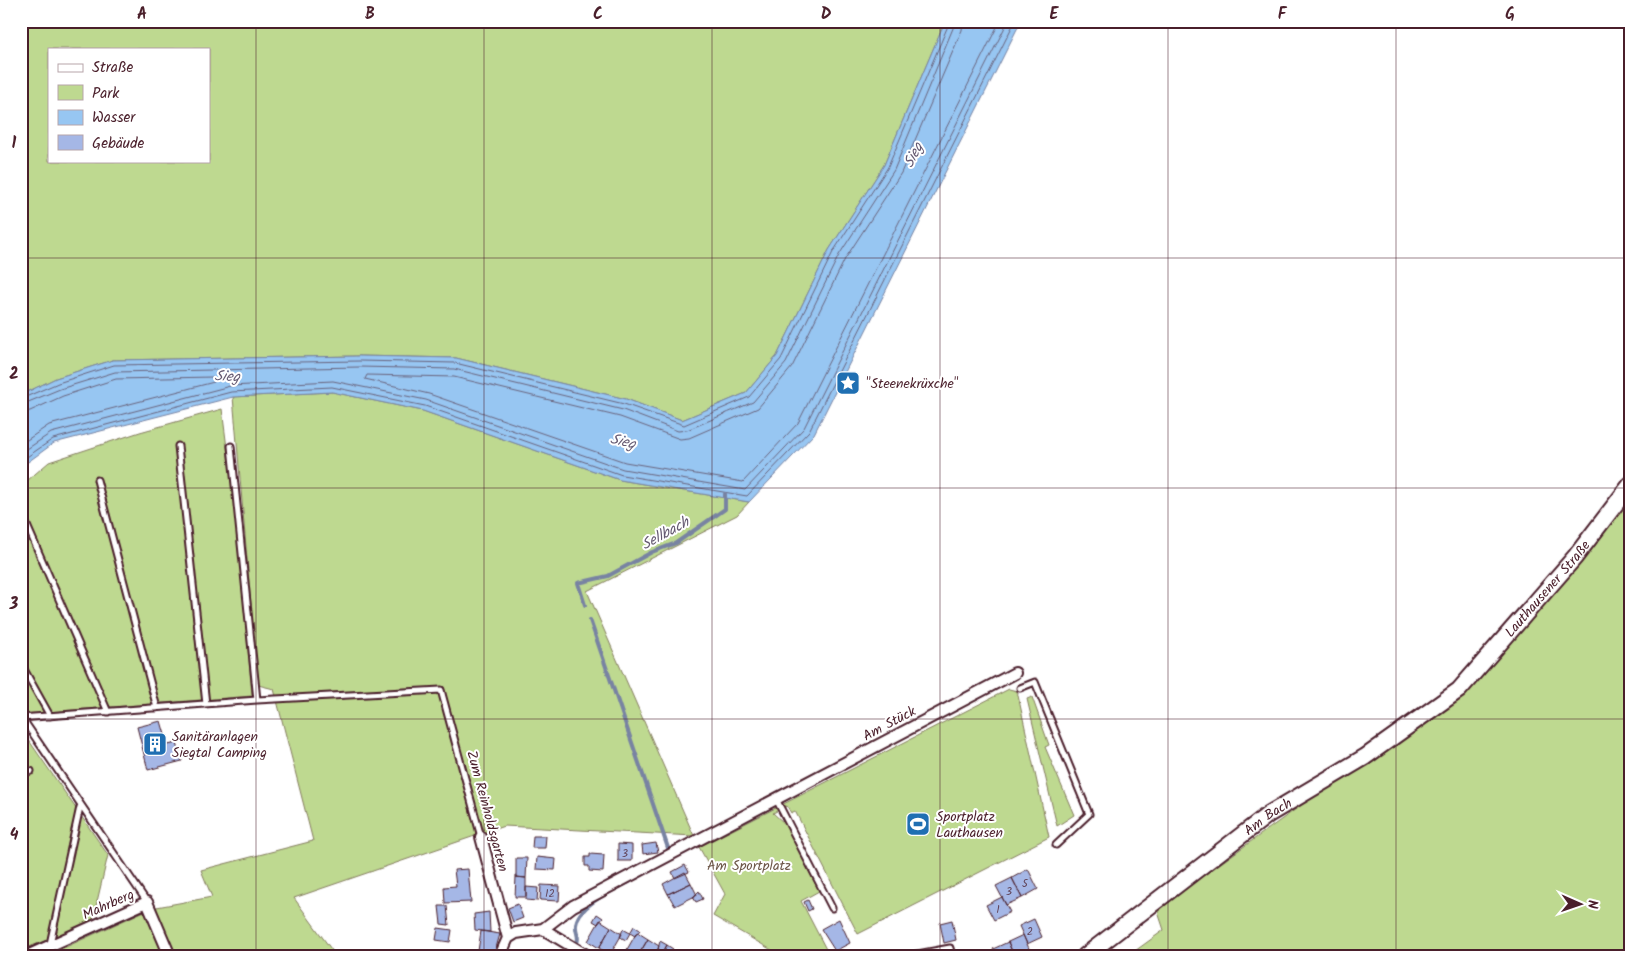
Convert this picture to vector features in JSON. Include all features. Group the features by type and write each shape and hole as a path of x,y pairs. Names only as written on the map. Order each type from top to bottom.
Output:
{"street":[{"name":"Lauthausener Straße","path":"1459,690 1575,558 1631,484"},
{"name":"Am Stück","path":"543,930 573,906 1015,673"},
{"name":"Am Bach","path":"1084,956 1269,814 1365,757 1459,690"},
{"name":"Zum Reinholdsgarten","path":"481,837 508,938"},
{"name":"Mahrberg","path":"27,956 147,902 170,956"},
{"path":"500,956 508,938 516,933 543,930 588,956"}],"lane":[{"path":"178,446 206,704"},
{"path":"147,902 80,807 21,718 257,700 231,446"},
{"path":"98,480 157,708"},
{"path":"22,514 108,712"},
{"path":"21,664 50,716"},
{"path":"1020,688 1035,682 1089,814 1056,845"},
{"name":"Zum Reinholdsgarten","path":"257,700 442,690 481,837"},
{"path":"21,774 31,771"},
{"path":"776,798 832,908"},
{"path":"50,945 80,807"},
{"path":"912,955 950,948 952,956"}],"green space":[{"path":"21,21 945,21 884,165 829,250 777,356 746,393 682,420 626,399 456,358 359,356 113,360 56,378 21,395"},
{"path":"332,392 423,411 620,480 749,502 737,515 587,591 694,836 504,826 294,898 336,956 46,956 151,908 212,897 201,870 313,841 274,689 258,685 233,397"},
{"path":"222,409 238,534 252,696 21,714 21,486 49,462 140,432"},
{"path":"1631,491 1631,956 1128,956 1164,930 1157,909 1460,691"},
{"name":"Sportplatz Lauthausen","path":"1009,689 1017,691 1049,837 858,934 795,811 791,813 787,806 773,813 785,824 819,891 801,901 829,955 782,956 713,916 725,894 699,847"},
{"path":"1032,697 1049,745 1045,747 1074,815 1057,826 1027,699"},
{"path":"21,729 108,855 92,923 24,949 21,947"}],"water":[{"name":"Sieg","path":"945,21 1021,21 814,434 749,502 620,480 423,411 332,392 233,397 54,443 21,467 21,395 56,378 113,360 359,356 456,358 626,399 682,420 746,393 777,356 829,250 884,165"}],"building":[{"name":"Sanitäranlagen Siegtal Camping","path":"161,721 168,745 177,743 182,761 148,770 137,727"},
{"path":"533,836 546,836 545,848 532,848"},
{"path":"656,843 658,852 643,854 642,845"},
{"path":"618,844 632,845 632,861 618,861"},
{"path":"590,854 604,855 603,872 589,871 589,866 585,866 585,857 590,857"},
{"path":"537,857 556,859 555,870 536,869"},
{"path":"516,858 527,858 526,878 516,877"},
{"path":"685,865 689,872 675,878 672,872"},
{"path":"468,869 471,902 445,903 444,887 456,886 454,870"},
{"path":"1028,869 1038,889 1022,898 1012,878"},
{"path":"685,872 691,883 668,894 663,884"},
{"path":"516,877 526,878 526,897 515,897"},
{"path":"1012,878 1022,898 1006,905 996,886"},
{"path":"691,883 697,895 675,906 668,894"},
{"path":"541,885 560,886 559,901 540,900"},
{"path":"526,887 538,888 537,901 526,900"},
{"path":"699,891 703,899 696,902 693,897"},
{"path":"1002,897 1010,912 994,920 986,905"},
{"path":"808,900 812,909 808,911 804,902"},
{"path":"518,904 523,918 513,922 508,908"},
{"path":"439,906 447,906 449,925 441,924"},
{"path":"489,912 490,932 475,930 474,914"},
{"path":"597,914 603,918 598,924 593,921"},
{"path":"839,919 850,943 835,951 821,929"},
{"path":"1034,919 1042,937 1027,944 1019,926"},
{"path":"600,920 611,927 599,948 588,941"},
{"path":"952,920 956,940 944,943 940,923"},
{"path":"634,926 640,930 635,936 630,933"},
{"path":"611,927 622,934 610,955 599,948"},
{"path":"438,928 452,930 450,942 436,940"},
{"path":"623,929 630,933 626,940 620,937"},
{"path":"481,931 500,934 494,955 478,951"},
{"path":"637,932 648,939 638,956 629,956 625,953"},
{"path":"1023,935 1031,953 1024,956 1014,956 1008,942"},
{"path":"648,939 659,946 654,956 638,956"},
{"path":"660,941 667,945 663,952 658,949"},
{"path":"1008,942 1014,956 996,956 993,949"},
{"path":"667,945 673,949 668,955 663,952"},
{"path":"477,951 492,955 492,956 476,956"}],"waterway":[{"name":"Sellbach","path":"585,605 578,583 608,576 652,552 676,543 725,509 725,494"},
{"name":"Sellbach","path":"590,620 669,851"},
{"name":"Sellbach","path":"577,943 576,925 583,911 597,899 629,882"}],"place":[{"name":"\"Steenekrüxche\"","path":"848,383"},
{"name":"Sanitäranlagen Siegtal Camping","path":"155,744"},
{"name":"Sportplatz Lauthausen","path":"918,824"}],"park label":[{"name":"Am Sportplatz","path":"749,865"}]}
